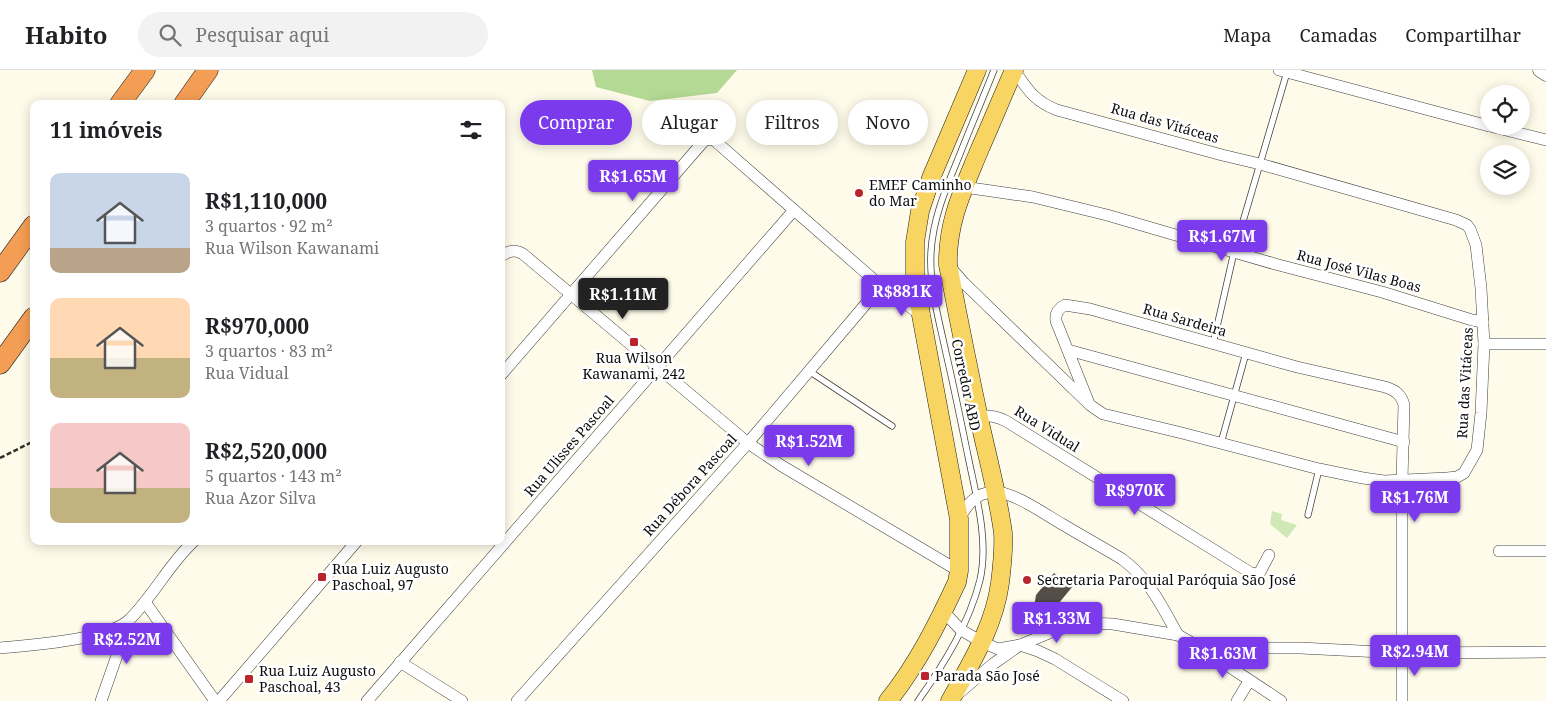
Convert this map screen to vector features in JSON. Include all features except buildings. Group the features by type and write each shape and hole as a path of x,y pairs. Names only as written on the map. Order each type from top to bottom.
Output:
{"highway":[{"path":"123,100 144,70"},
{"path":"187,100 208,70"},
{"path":"0,272 30,231"},
{"path":"0,364 30,322"}],"main road":[{"path":"888,701 902,684 927,643 956,582 959,571 959,519 921,314 917,285 915,242 920,211 932,178 978,70"},
{"path":"950,701 982,642 990,623 1000,582 1003,534 948,265 948,242 951,224 964,187 1014,70"}],"street":[{"name":"Rua das Vitáceas","path":"948,265 964,283 1090,405 1103,414 1320,469 1384,481 1457,477 1464,473 1475,455 1478,443 1484,344 1481,288 1476,245 1473,234 1467,225 1456,220 1260,164 1057,110 1032,95 1014,70"},
{"path":"1540,70 1546,74"},
{"path":"1283,71 1480,123"},
{"path":"1526,135 1546,140"},
{"path":"505,370 702,142 710,139 714,140 881,286 921,314"},
{"name":"Rua José Vilas Boas","path":"964,187 1033,197 1107,215 1483,322"},
{"name":"Rua Ulisses Pascoal","path":"505,542 794,210"},
{"path":"505,253 512,250 518,251 572,293 748,443 782,466 959,571"},
{"path":"899,299 917,285"},
{"name":"Rua Débora Pascoal","path":"517,701 748,443 881,286"},
{"name":"Rua Sardeira","path":"1090,405 1056,320 1059,309 1066,304 1297,367 1393,389 1402,398 1404,405 1404,442"},
{"path":"1484,344 1546,344"},
{"path":"1068,350 1404,442 1402,480 1402,701"},
{"name":"Rua Vidual","path":"978,416 990,415 1006,420 1251,573 1258,574 1269,555"},
{"path":"959,519 967,505 976,496 995,491 1013,496 1136,569 1150,586 1178,635"},
{"path":"102,701 129,621 190,545"},
{"path":"219,701 354,545"},
{"name":"Rua Ulisses Pascoal","path":"367,701 502,545"},
{"path":"1499,551 1546,551"},
{"path":"145,602 215,701"},
{"path":"943,611 961,630 998,649 1020,645 1059,629 1088,623 1113,624 1178,635 1281,701"},
{"path":"0,648 50,644 106,632 129,621"},
{"path":"950,701 993,664 1020,645"},
{"path":"1020,645 1055,659 1123,701"},
{"path":"1201,648 1300,648 1401,653 1546,652"},
{"path":"400,662 462,701"},
{"path":"1237,701 1249,681"}],"lane":[{"name":"Corredor ABD","path":"918,701 944,663 961,630 973,603 980,578 983,552 982,530 934,296 931,252 941,200 994,70"},
{"path":"1213,344 1234,252 1260,164 1283,71"},
{"path":"1221,443 1246,353"},
{"path":"809,371 892,426"},
{"path":"1308,515 1320,469"}],"path":[{"path":"0,458 30,443"}],"green space":[{"path":"592,70 737,70 717,93 646,100 596,87"},
{"path":"1272,511 1282,514 1281,520 1297,525 1287,538 1270,524"}],"place":[{"name":"EMEF Caminho do Mar","path":"859,193"},
{"name":"Rua Wilson Kawanami, 242","path":"634,342"},
{"name":"Rua Luiz Augusto Paschoal, 97","path":"322,577"},
{"name":"Secretaria Paroquial Paróquia São José","path":"1027,580"},
{"name":"Parada São José","path":"925,676"},
{"name":"Rua Luiz Augusto Paschoal, 43","path":"249,679"}]}
